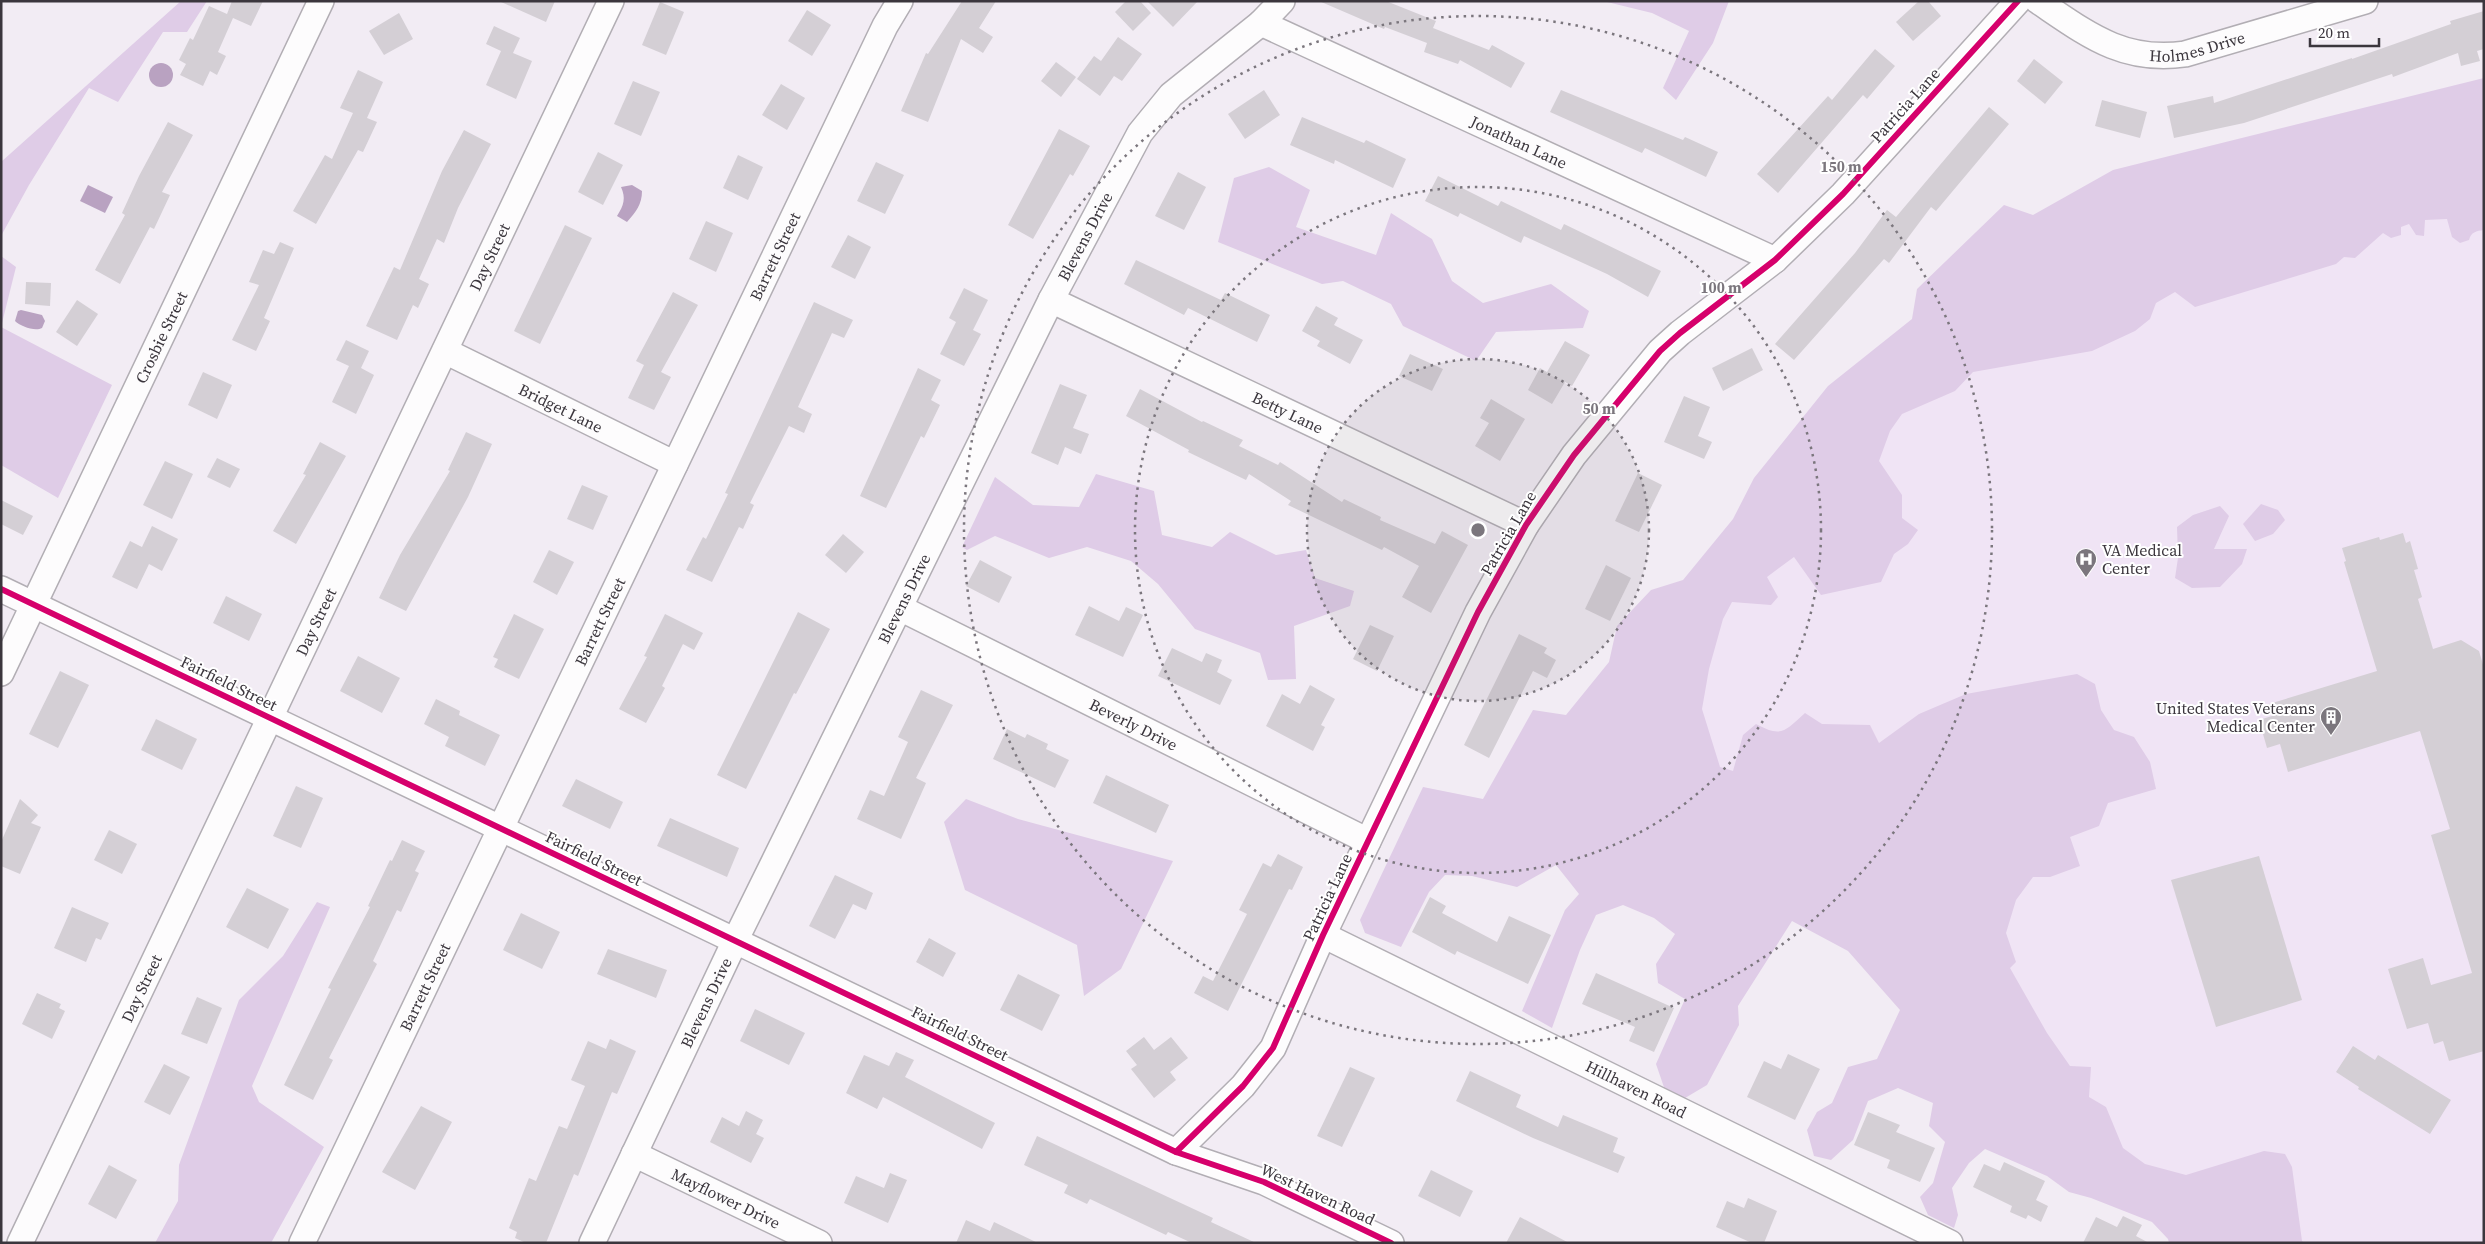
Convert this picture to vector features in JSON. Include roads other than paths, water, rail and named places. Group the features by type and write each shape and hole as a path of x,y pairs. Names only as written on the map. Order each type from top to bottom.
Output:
{"street":[{"name":"Crosbie Street","path":"1,673 321,1"},
{"name":"Day Street","path":"20,1243 611,1"},
{"name":"Barrett Street","path":"302,1243 885,26 900,1"},
{"name":"Blevens Drive","path":"592,1243 736,941 1051,300 1140,133 1150,118 1171,94 1261,24 1282,1"},
{"name":"Patricia Lane","path":"1176,1152 1243,1086 1273,1048 1323,935 1478,612 1526,525 1574,455 1660,352 1680,333 1775,260 1843,194 2018,1"},
{"name":"Holmes Drive","path":"2038,1 2111,47 2135,54 2159,57 2186,54 2365,1"},
{"name":"Jonathan Lane","path":"1261,24 1775,260"},
{"name":"Betty Lane","path":"1051,300 1526,525"},
{"name":"Bridget Lane","path":"445,351 676,464"},
{"name":"Fairfield Street","path":"1,588 1176,1152"},
{"name":"Beverly Drive","path":"900,608 1368,841"},
{"name":"Hillhaven Road","path":"1323,935 1943,1241"},
{"name":"West Haven Road","path":"1176,1152 1264,1182 1390,1243"},
{"name":"Mayflower Drive","path":"634,1154 820,1243"}],"place":[{"name":"VA Medical Center","path":"2086,578"},
{"name":"United States Veterans Medical Center","path":"2331,736"}]}
